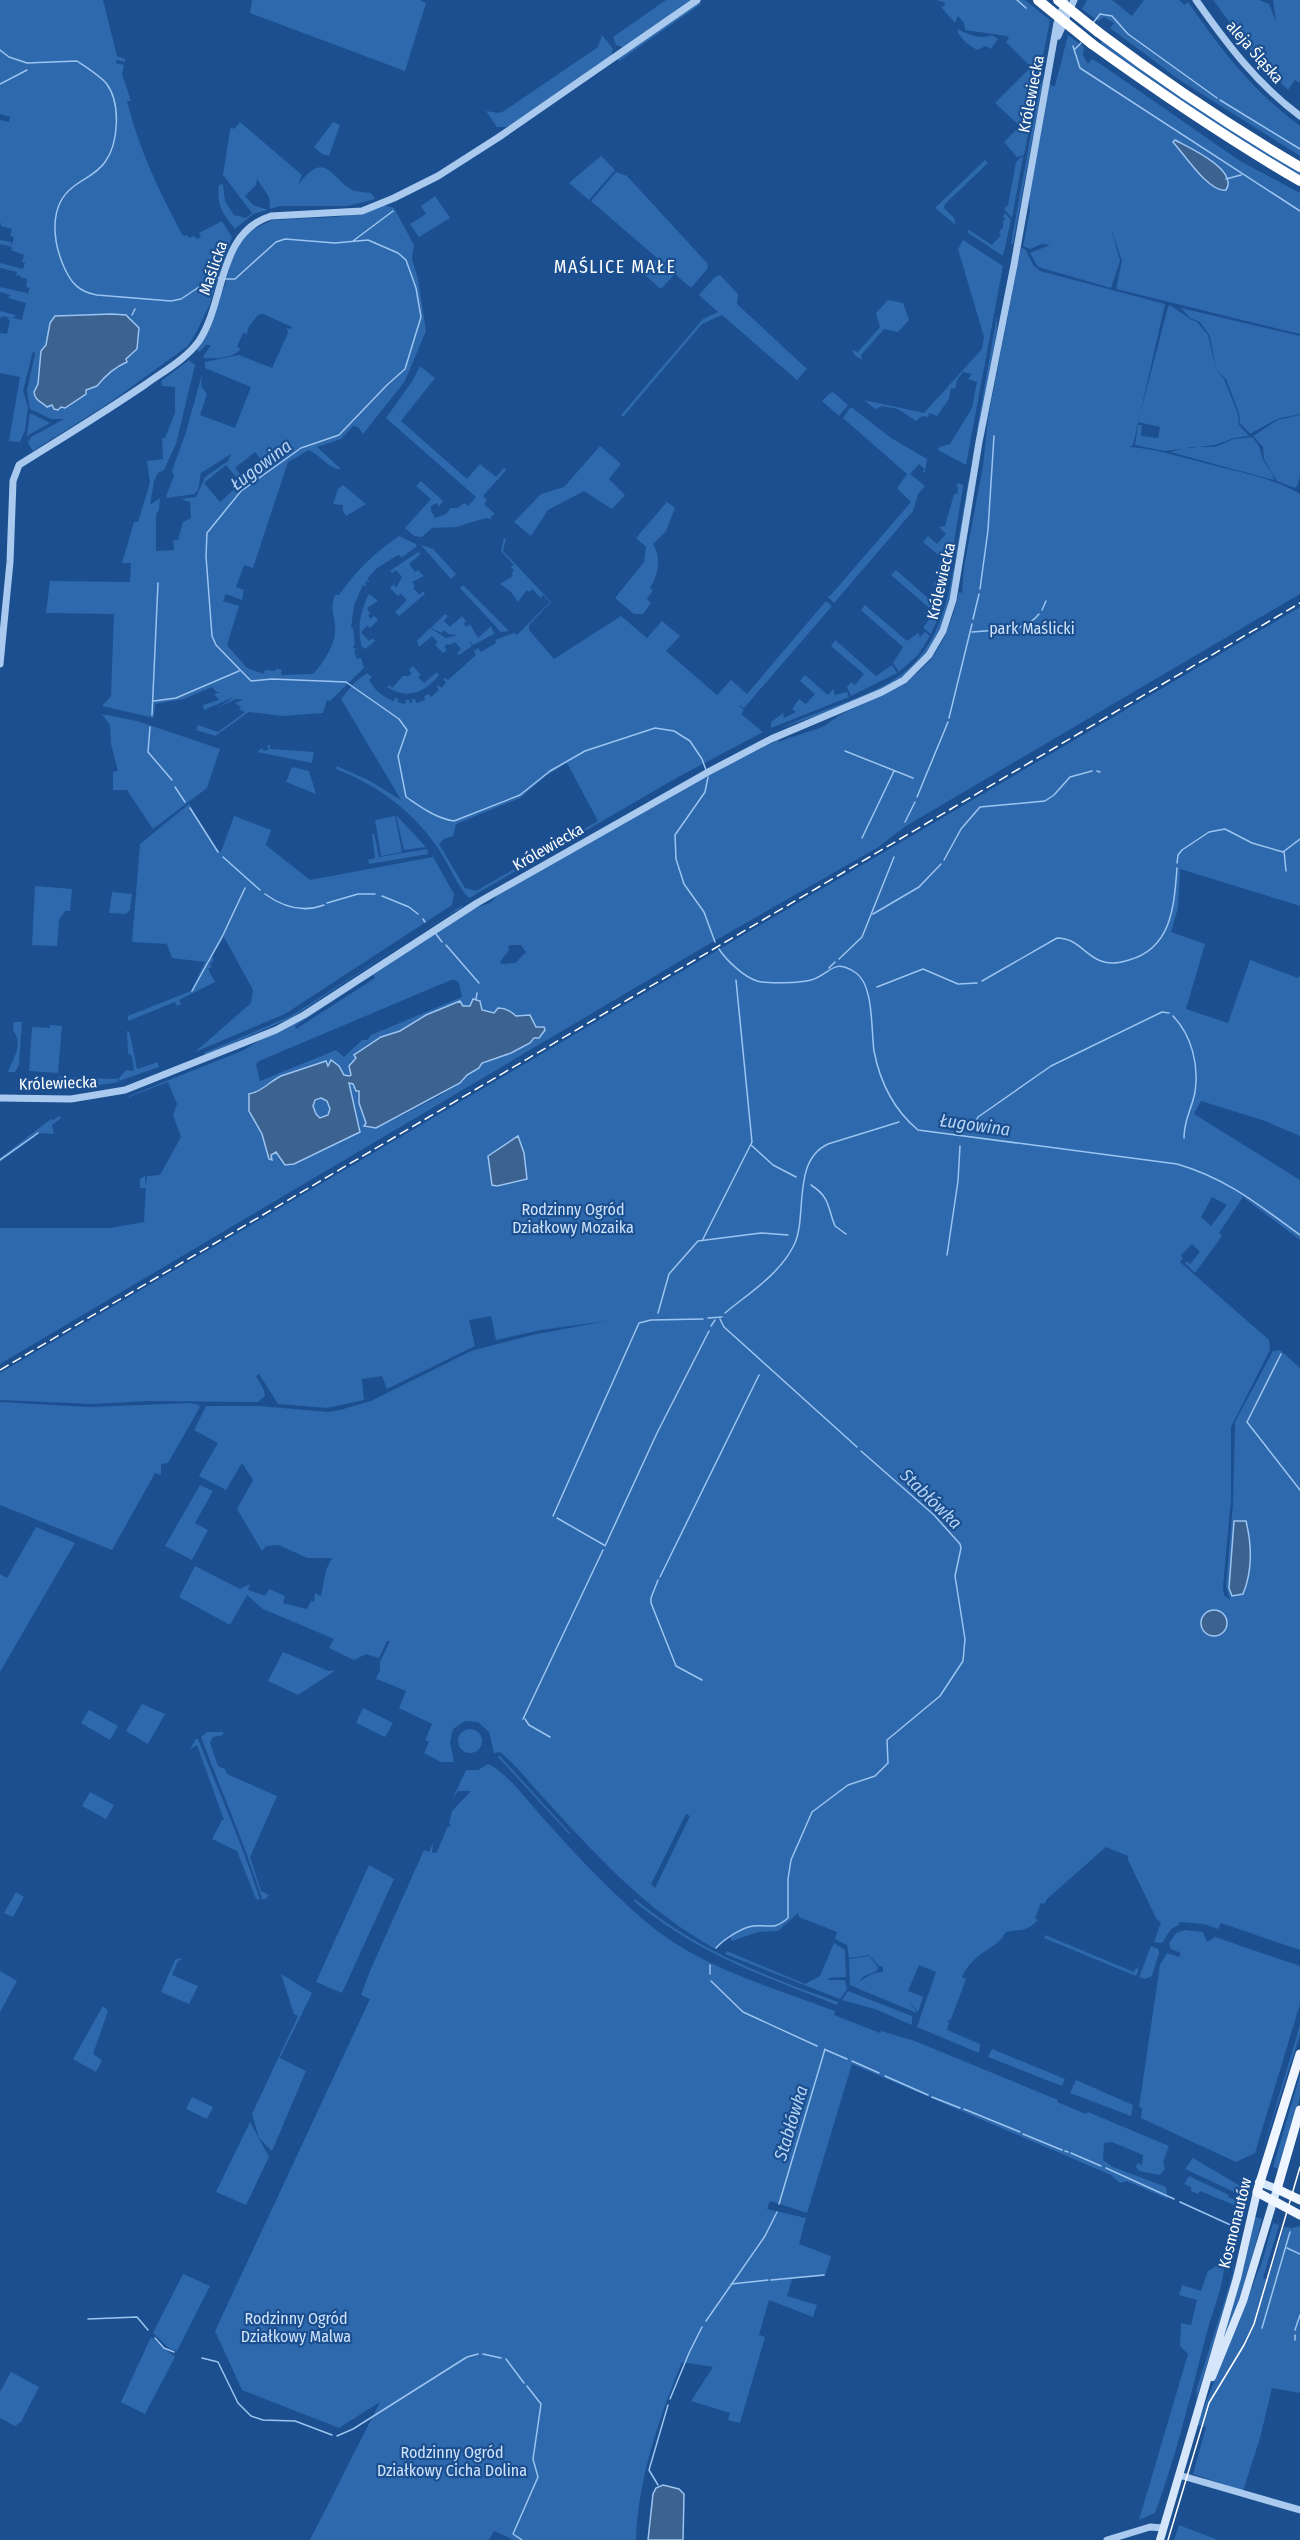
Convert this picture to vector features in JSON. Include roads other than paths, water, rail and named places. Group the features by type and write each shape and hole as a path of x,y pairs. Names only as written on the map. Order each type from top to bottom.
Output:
{"highway":[{"path":"1038,0 1092,44 1160,93 1244,148 1300,181"},
{"path":"1059,0 1098,33 1162,80 1255,141 1300,167"}],"main road":[{"name":"Kosmonautów","path":"1160,2540 1237,2278 1258,2187 1300,2054"},
{"name":"Kosmonautów","path":"1202,2400 1243,2301 1300,2110"},
{"path":"1258,2187 1277,2189 1300,2200"},
{"path":"1258,2187 1274,2201 1300,2216"}],"street":[{"name":"Maślicka","path":"0,664 10,562 13,481 17,467 105,412 189,352 206,328 235,243 250,226 271,216 362,211 403,194 485,147 697,0"},
{"name":"Królewiecka","path":"0,1098 71,1099 125,1090 276,1030 304,1015 477,903 707,772 771,739 882,692 904,680 921,664 939,640 950,614 1057,23 1066,0"},
{"name":"Królewiecka","path":"1055,44 1074,0"},
{"name":"aleja Śląska","path":"1196,0 1243,64 1273,95 1300,116"},
{"path":"1179,2475 1300,2510"},
{"path":"1107,2540 1150,2527 1163,2528"}],"waterway":[{"path":"1017,0 1026,8"},
{"path":"1093,23 1100,14 1112,16 1128,34 1217,98"},
{"path":"1075,49 1081,43"},
{"path":"1073,46 1080,68 1300,211"},
{"name":"Ługowina","path":"0,50 9,57 27,63 77,61 96,74 111,91 116,122 110,154 98,170 65,195 56,214 57,247 67,273 76,286 85,292 97,295 171,301 181,299 214,277 220,278"},
{"path":"0,84 27,70"},
{"path":"1220,100 1300,149"},
{"path":"1226,179 1241,175"},
{"path":"353,241 393,211"},
{"name":"Ługowina","path":"225,279 235,279 276,242 285,239 335,243 368,240 398,253 406,260 416,288 421,317 405,369 339,435 301,448 241,491 207,533 206,556 212,636 216,645 251,681 272,679 346,682 399,719 407,730 398,756 406,797 434,815 447,820 454,821 520,795 550,771 585,751 655,728 674,731 690,741 702,759 706,770"},
{"path":"132,315 135,309"},
{"path":"980,589 988,530 994,436"},
{"path":"152,715 158,583"},
{"path":"973,619 979,594"},
{"path":"1042,610 1046,601"},
{"path":"1003,630 1023,626 1039,614"},
{"path":"949,718 972,624"},
{"path":"972,632 998,630"},
{"path":"154,701 176,698 239,671"},
{"path":"917,797 948,722"},
{"path":"150,727 148,752 172,780"},
{"path":"845,751 913,778"},
{"path":"862,838 894,771"},
{"path":"944,860 961,829 980,807 1045,801 1054,795 1070,777 1092,771"},
{"name":"Ługowina","path":"708,777 705,792 675,835 676,859 684,884 704,912 715,942"},
{"path":"175,787 185,802"},
{"path":"905,822 915,802"},
{"path":"190,808 218,852"},
{"path":"1177,863 1178,855 1182,850 1209,832 1225,829 1252,843 1283,852 1300,839"},
{"path":"1284,851 1286,871"},
{"path":"223,857 260,890"},
{"path":"839,959 862,937 894,857"},
{"path":"873,914 919,887 941,864"},
{"path":"982,981 1057,938 1070,941 1095,958 1108,963 1122,962 1143,954 1154,946 1168,924 1172,911 1177,868"},
{"path":"192,991 223,935 245,888"},
{"path":"265,894 293,907 308,908 324,905"},
{"path":"327,903 358,894 375,894"},
{"path":"382,896 409,907 418,914"},
{"path":"436,934 442,942"},
{"path":"446,945 479,983"},
{"name":"Ługowina","path":"719,949 741,972 761,982 806,981 832,968 842,966 856,973 862,979 869,998 874,1051 880,1074 895,1104 918,1130 1177,1164 1227,1185 1300,1235"},
{"name":"Ługowina","path":"829,968 835,962"},
{"path":"877,987 923,969 958,984 977,983"},
{"path":"703,1239 752,1142 736,980"},
{"path":"476,999 477,993"},
{"path":"973,1127 978,1117 1051,1066 1162,1012 1169,1013"},
{"path":"1173,1016 1180,1024 1193,1051 1196,1072 1195,1092 1185,1125 1184,1138"},
{"name":"Stabłówka","path":"725,1313 772,1274 794,1245 798,1234 805,1176 816,1152 828,1144 899,1122"},
{"path":"0,1160 38,1133"},
{"path":"751,1145 773,1165 796,1177"},
{"path":"947,1255 958,1181 960,1146"},
{"path":"811,1185 822,1194 828,1203 835,1226 846,1234"},
{"path":"658,1313 669,1274 698,1241 761,1233 788,1235"},
{"name":"Stabłówka","path":"708,1318 722,1317"},
{"path":"553,1516 639,1323 651,1320 703,1319"},
{"name":"Stabłówka","path":"720,1319 724,1327 857,1447"},
{"path":"711,1326 715,1320"},
{"path":"605,1546 657,1433 709,1331"},
{"path":"1281,1354 1247,1422 1300,1490"},
{"path":"660,1577 759,1375"},
{"name":"Stabłówka","path":"716,1948 743,1929 753,1926 775,1926 788,1918 788,1879 791,1860 812,1812 848,1785 875,1776 888,1763 887,1740 940,1696 963,1661 965,1639 955,1576 960,1544 934,1515 861,1451"},
{"path":"557,1518 604,1545"},
{"path":"523,1719 603,1550"},
{"path":"658,1580 651,1603 676,1666 702,1680"},
{"path":"525,1719 529,1725 550,1737"},
{"path":"710,1965 710,1974"},
{"name":"Stabłówka","path":"711,1981 743,2012 817,2046"},
{"name":"Stabłówka","path":"779,2204 825,2049"},
{"name":"Stabłówka","path":"826,2050 847,2059"},
{"path":"852,2061 879,2073"},
{"path":"885,2076 928,2095"},
{"path":"932,2097 960,2108"},
{"path":"964,2109 1020,2132"},
{"path":"1023,2134 1062,2150"},
{"path":"1071,2153 1101,2166"},
{"path":"1106,2168 1174,2199"},
{"path":"1180,2202 1235,2227"},
{"name":"Stabłówka","path":"706,2321 765,2236 777,2212"},
{"path":"1262,2328 1290,2232"},
{"path":"1287,2248 1300,2254"},
{"path":"771,2280 824,2275"},
{"path":"731,2284 768,2280"},
{"path":"1295,2330 1300,2315"},
{"path":"88,2319 137,2317 148,2330"},
{"name":"Stabłówka","path":"670,2399 702,2327"},
{"path":"1295,2335 1295,2340"},
{"path":"155,2338 164,2348 174,2352"},
{"path":"337,2436 353,2429 467,2357 478,2354"},
{"path":"483,2354 501,2358"},
{"path":"202,2358 218,2362 238,2403 251,2416 263,2420 295,2421 332,2435"},
{"path":"506,2359 524,2383"},
{"path":"522,2540 513,2534 538,2477 533,2459 541,2404 527,2386"},
{"name":"Stabłówka","path":"658,2485 649,2470 668,2405"}],"tram line":[{"path":"1168,2540 1209,2403 1254,2324 1300,2167"}],"railway":[{"path":"0,1370 1300,603"}],"district":[{"name":"MAŚLICE MAŁE","path":"615,267"}],"park label":[{"name":"park Maślicki","path":"1032,628"},
{"name":"Rodzinny Ogród Działkowy Mozaika","path":"573,1218"},
{"name":"Rodzinny Ogród Działkowy Malwa","path":"296,2327"},
{"name":"Rodzinny Ogród Działkowy Cicha Dolina","path":"452,2461"}]}
